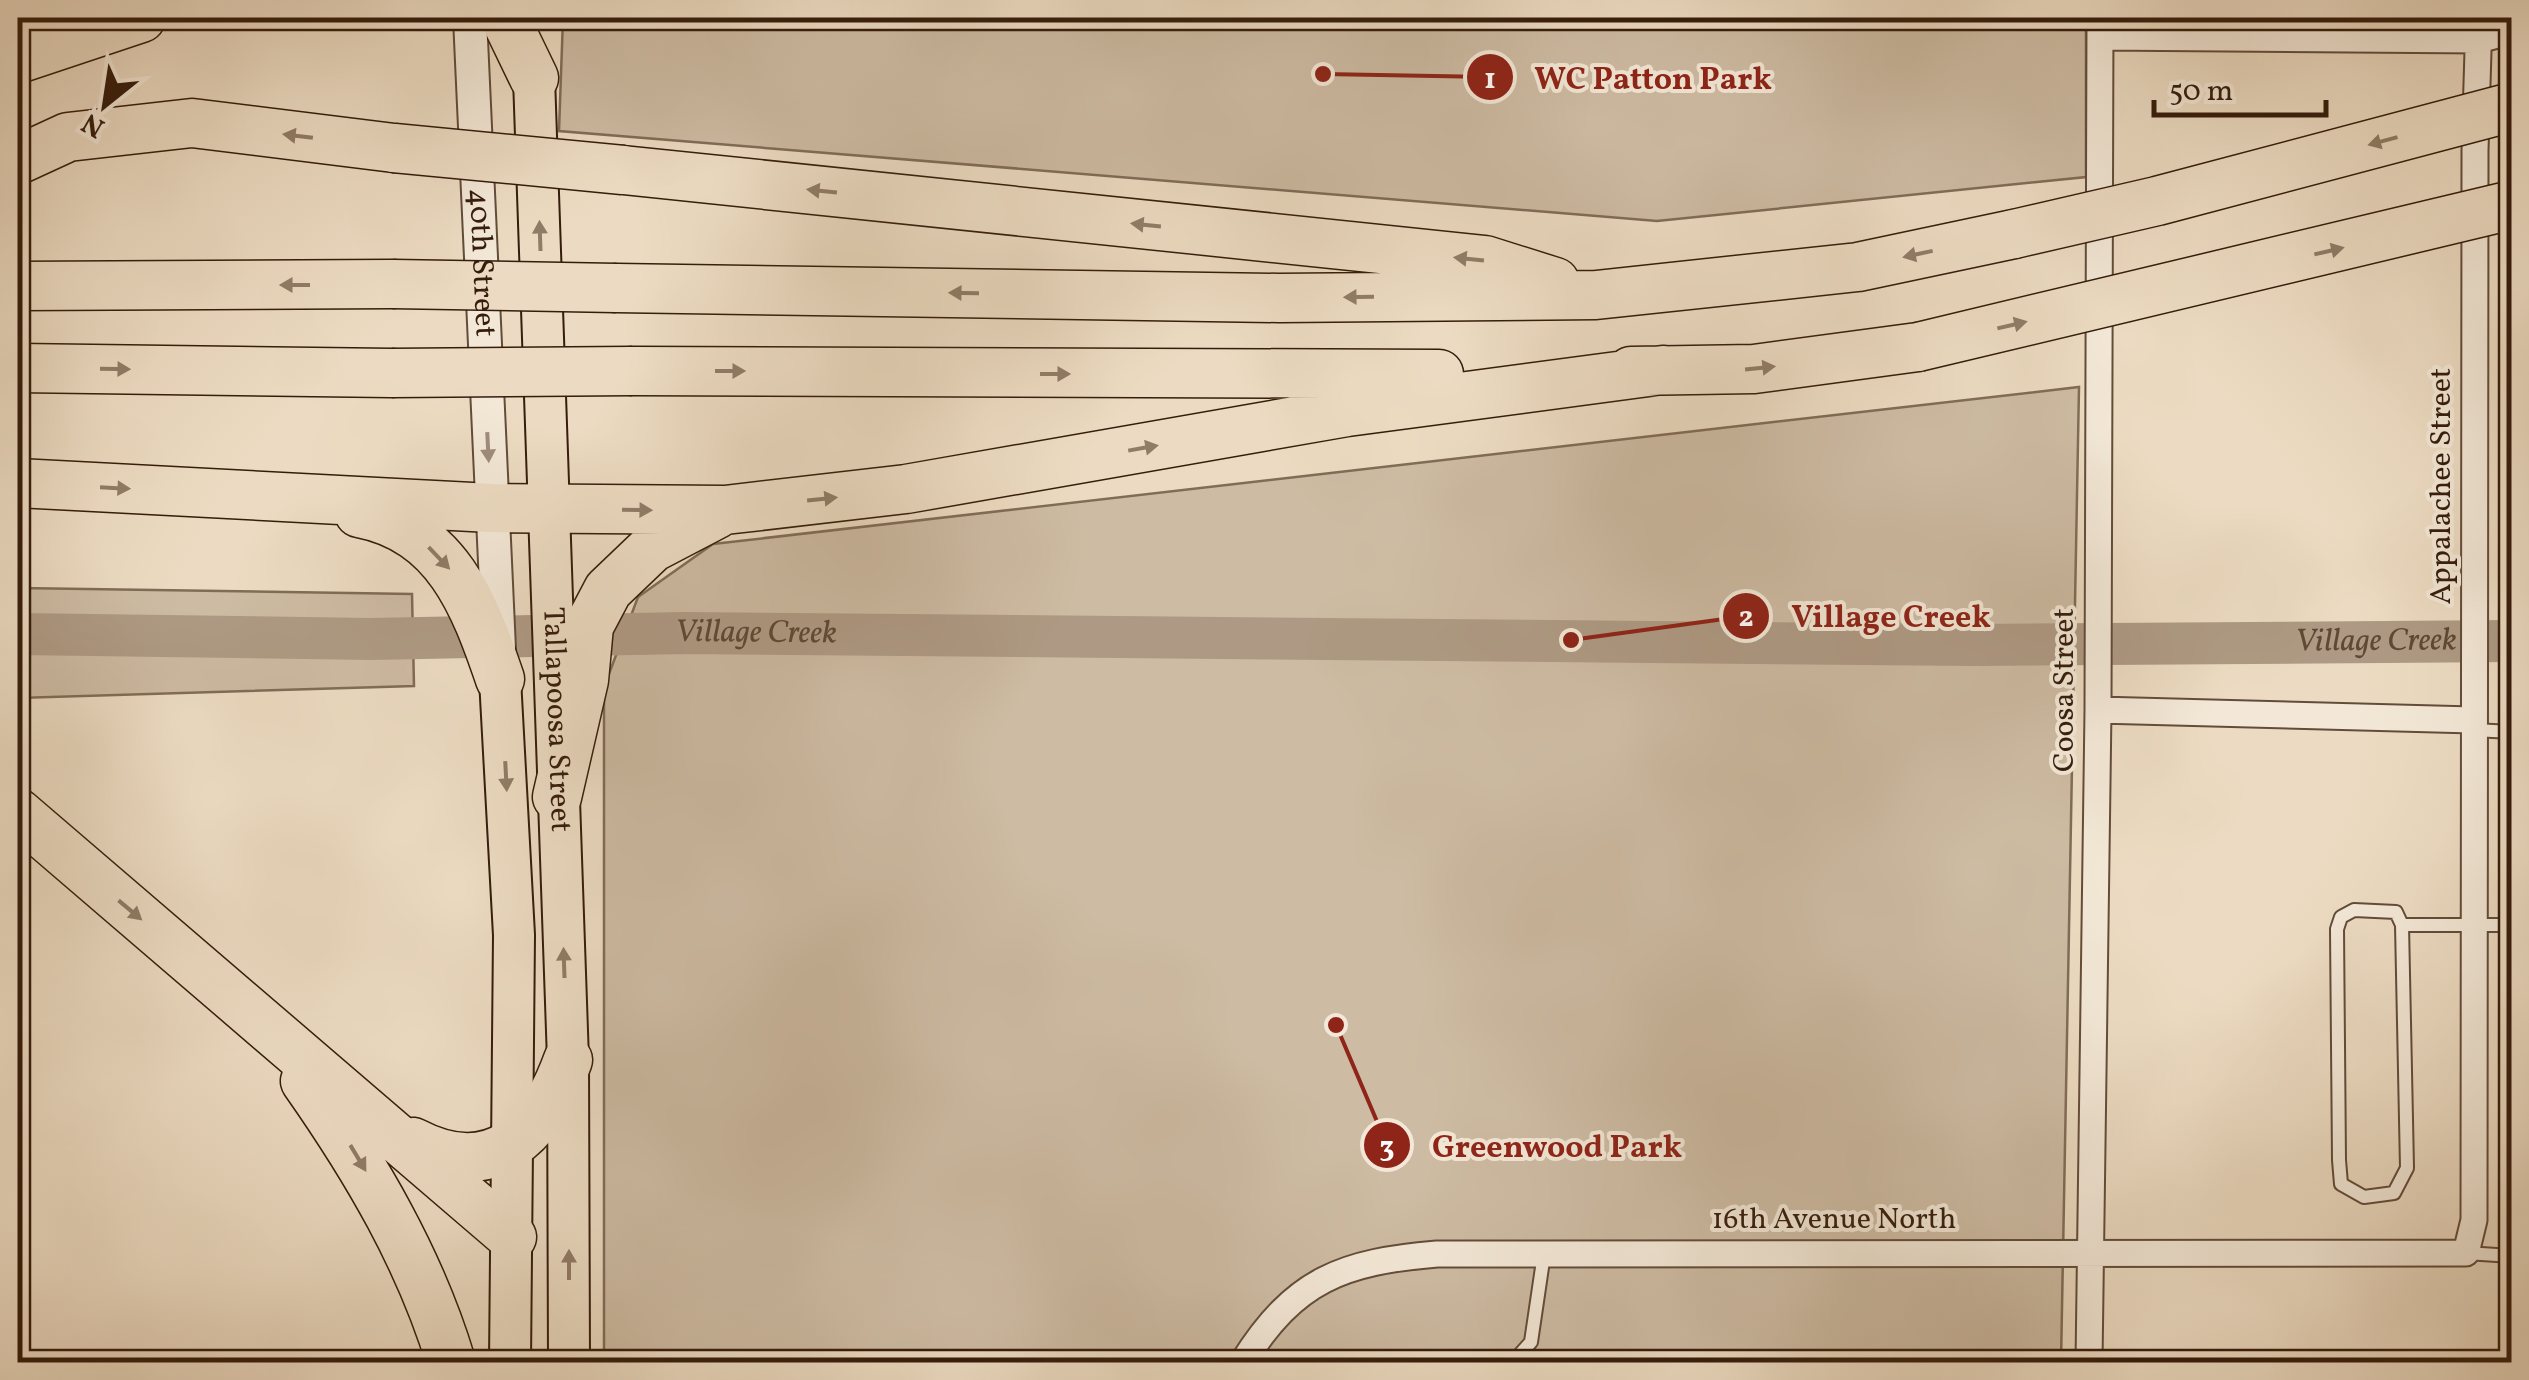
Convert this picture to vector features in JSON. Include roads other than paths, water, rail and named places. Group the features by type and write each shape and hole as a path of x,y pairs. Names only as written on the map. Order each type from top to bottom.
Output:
{"highway":[{"path":"18,59 141,18"},
{"path":"505,18 534,78"},
{"path":"18,286 393,284 1279,298 1596,295 1858,267 2157,201 2512,107"},
{"path":"18,160 68,136 192,123 394,148 1485,260 1596,295"},
{"path":"18,368 1260,376 1754,369 1918,347 2512,204"},
{"path":"18,484 492,508 725,510 906,489 1347,412 1663,370"},
{"path":"252,496 375,516 406,530 486,604 500,679"},
{"path":"557,797 569,678 608,590 652,548 725,510"},
{"path":"18,813 512,1237"},
{"path":"262,1020 357,1155 438,1318 450,1362"},
{"path":"388,1129 439,1156 465,1161 491,1154 530,1129 552,1103 568,1060"}],"main road":[{"name":"Tallapoosa Street","path":"534,78 552,596 569,678"},
{"name":"Tallapoosa Street","path":"500,679 514,935 510,1362"},
{"name":"Tallapoosa Street","path":"557,797 568,1060 569,1362"}],"street":[{"name":"40th Street","path":"470,18 492,508"},
{"path":"532,18 534,78"},
{"path":"2100,27 2512,32"},
{"name":"Coosa Street","path":"2090,1362 2098,700 2100,27"},
{"name":"Appalachee Street","path":"2466,1253 2474,1220 2479,29"},
{"name":"Tallapoosa Street","path":"486,604 492,508"},
{"path":"2098,700 2474,716"},
{"name":"16th Avenue North","path":"1243,1362 1266,1325 1307,1289 1369,1260 1437,1254 2466,1253"}],"lane":[{"path":"2474,716 2512,732"},
{"path":"2354,910 2396,912 2402,925 2407,1168 2394,1194 2364,1197 2341,1184 2337,930 2341,917 2354,910"},
{"path":"2402,925 2512,926"},
{"path":"2466,1253 2512,1256"},
{"path":"1513,1362 1531,1342 1544,1254"}],"waterway":[{"name":"Village Creek","path":"18,634 371,639 685,633 1975,645 2512,641"}],"place":[{"name":"WC Patton Park","path":"1323,74"},
{"name":"Village Creek","path":"1571,640"},
{"name":"Greenwood Park","path":"1336,1025"}]}
